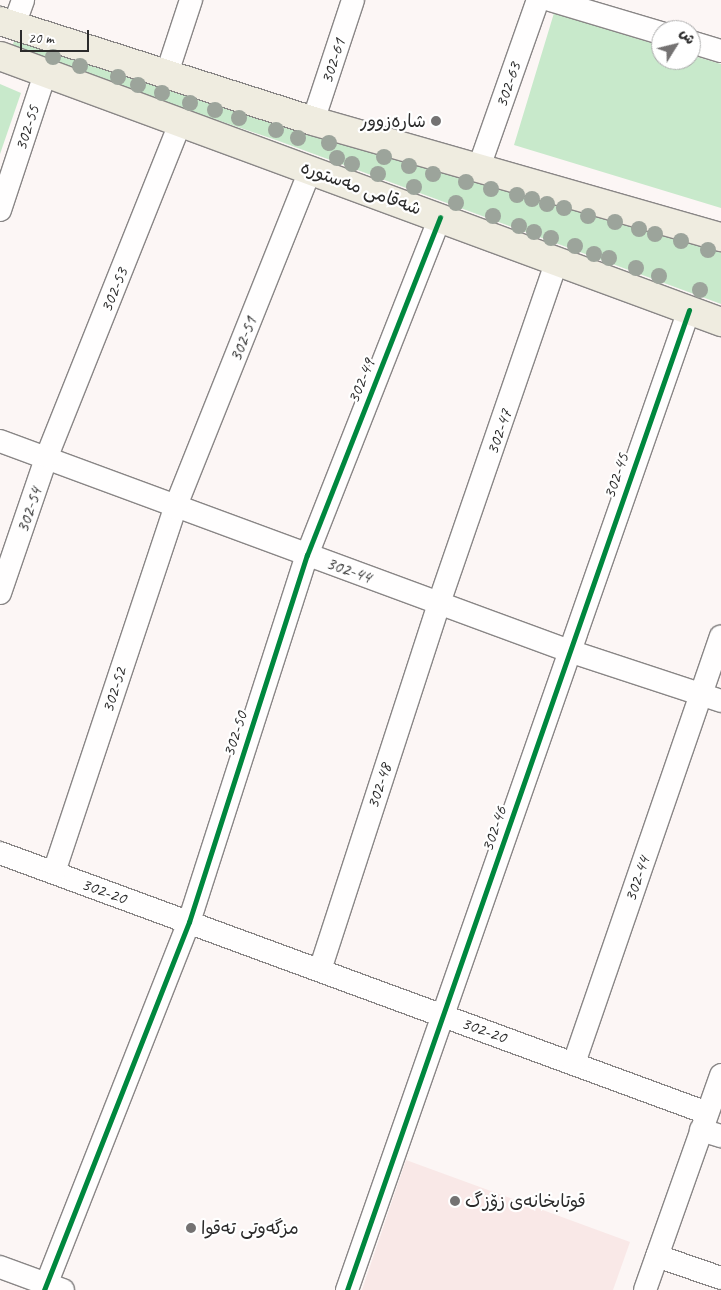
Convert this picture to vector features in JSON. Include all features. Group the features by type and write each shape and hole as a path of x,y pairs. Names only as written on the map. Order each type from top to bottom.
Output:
{"main road":[{"path":"7,23 313,121 478,170 721,237"},
{"name":"شەقامی مەستورە","path":"0,56 558,260 721,322"}],"street":[{"path":"7,23 23,0"},
{"path":"167,73 191,0"},
{"name":"302-61","path":"313,121 353,0"},
{"name":"302-63","path":"478,170 538,0"},
{"path":"550,0 651,30"},
{"path":"701,45 721,51"},
{"name":"302-55","path":"0,210 45,74"},
{"name":"302-53","path":"47,456 180,123"},
{"name":"302-51","path":"175,508 310,170"},
{"name":"302-49","path":"307,555 440,217"},
{"name":"302-47","path":"439,603 558,260"},
{"name":"302-45","path":"569,651 689,310"},
{"name":"302-44","path":"0,441 47,456 175,508 569,651 721,701"},
{"name":"302-54","path":"0,593 47,456"},
{"name":"302-52","path":"54,872 175,508"},
{"name":"302-50","path":"51,1288 189,922 307,555"},
{"name":"302-48","path":"320,970 439,603"},
{"path":"700,694 721,638"},
{"name":"302-46","path":"347,1290 444,1016 569,651"},
{"name":"302-44","path":"574,1064 700,694"},
{"name":"302-20","path":"0,853 574,1064 710,1126"},
{"path":"645,1290 710,1126 721,1075"},
{"path":"657,1256 721,1278"},
{"path":"0,1267 51,1288"}],"shaded area":[{"name":"قوتابخانه‌ی زۆزگ","path":"406,1160 630,1242 613,1290 362,1290"}],"green space":[{"path":"554,13 651,43 651,70 701,70 701,58 721,64 721,208 514,145"},
{"path":"14,40 721,251 721,304 276,140 12,50"},
{"path":"0,84 21,93 0,154"}],"cycle path":[{"path":"44,1290 189,922 307,555 440,217"},
{"path":"347,1290 689,310"}],"place":[{"name":"شارەزوور","path":"436,121"},
{"name":"قوتابخانه‌ی زۆزگ","path":"455,1201"},
{"name":"مزگه‌وتی ته‌قوا","path":"191,1228"}]}
